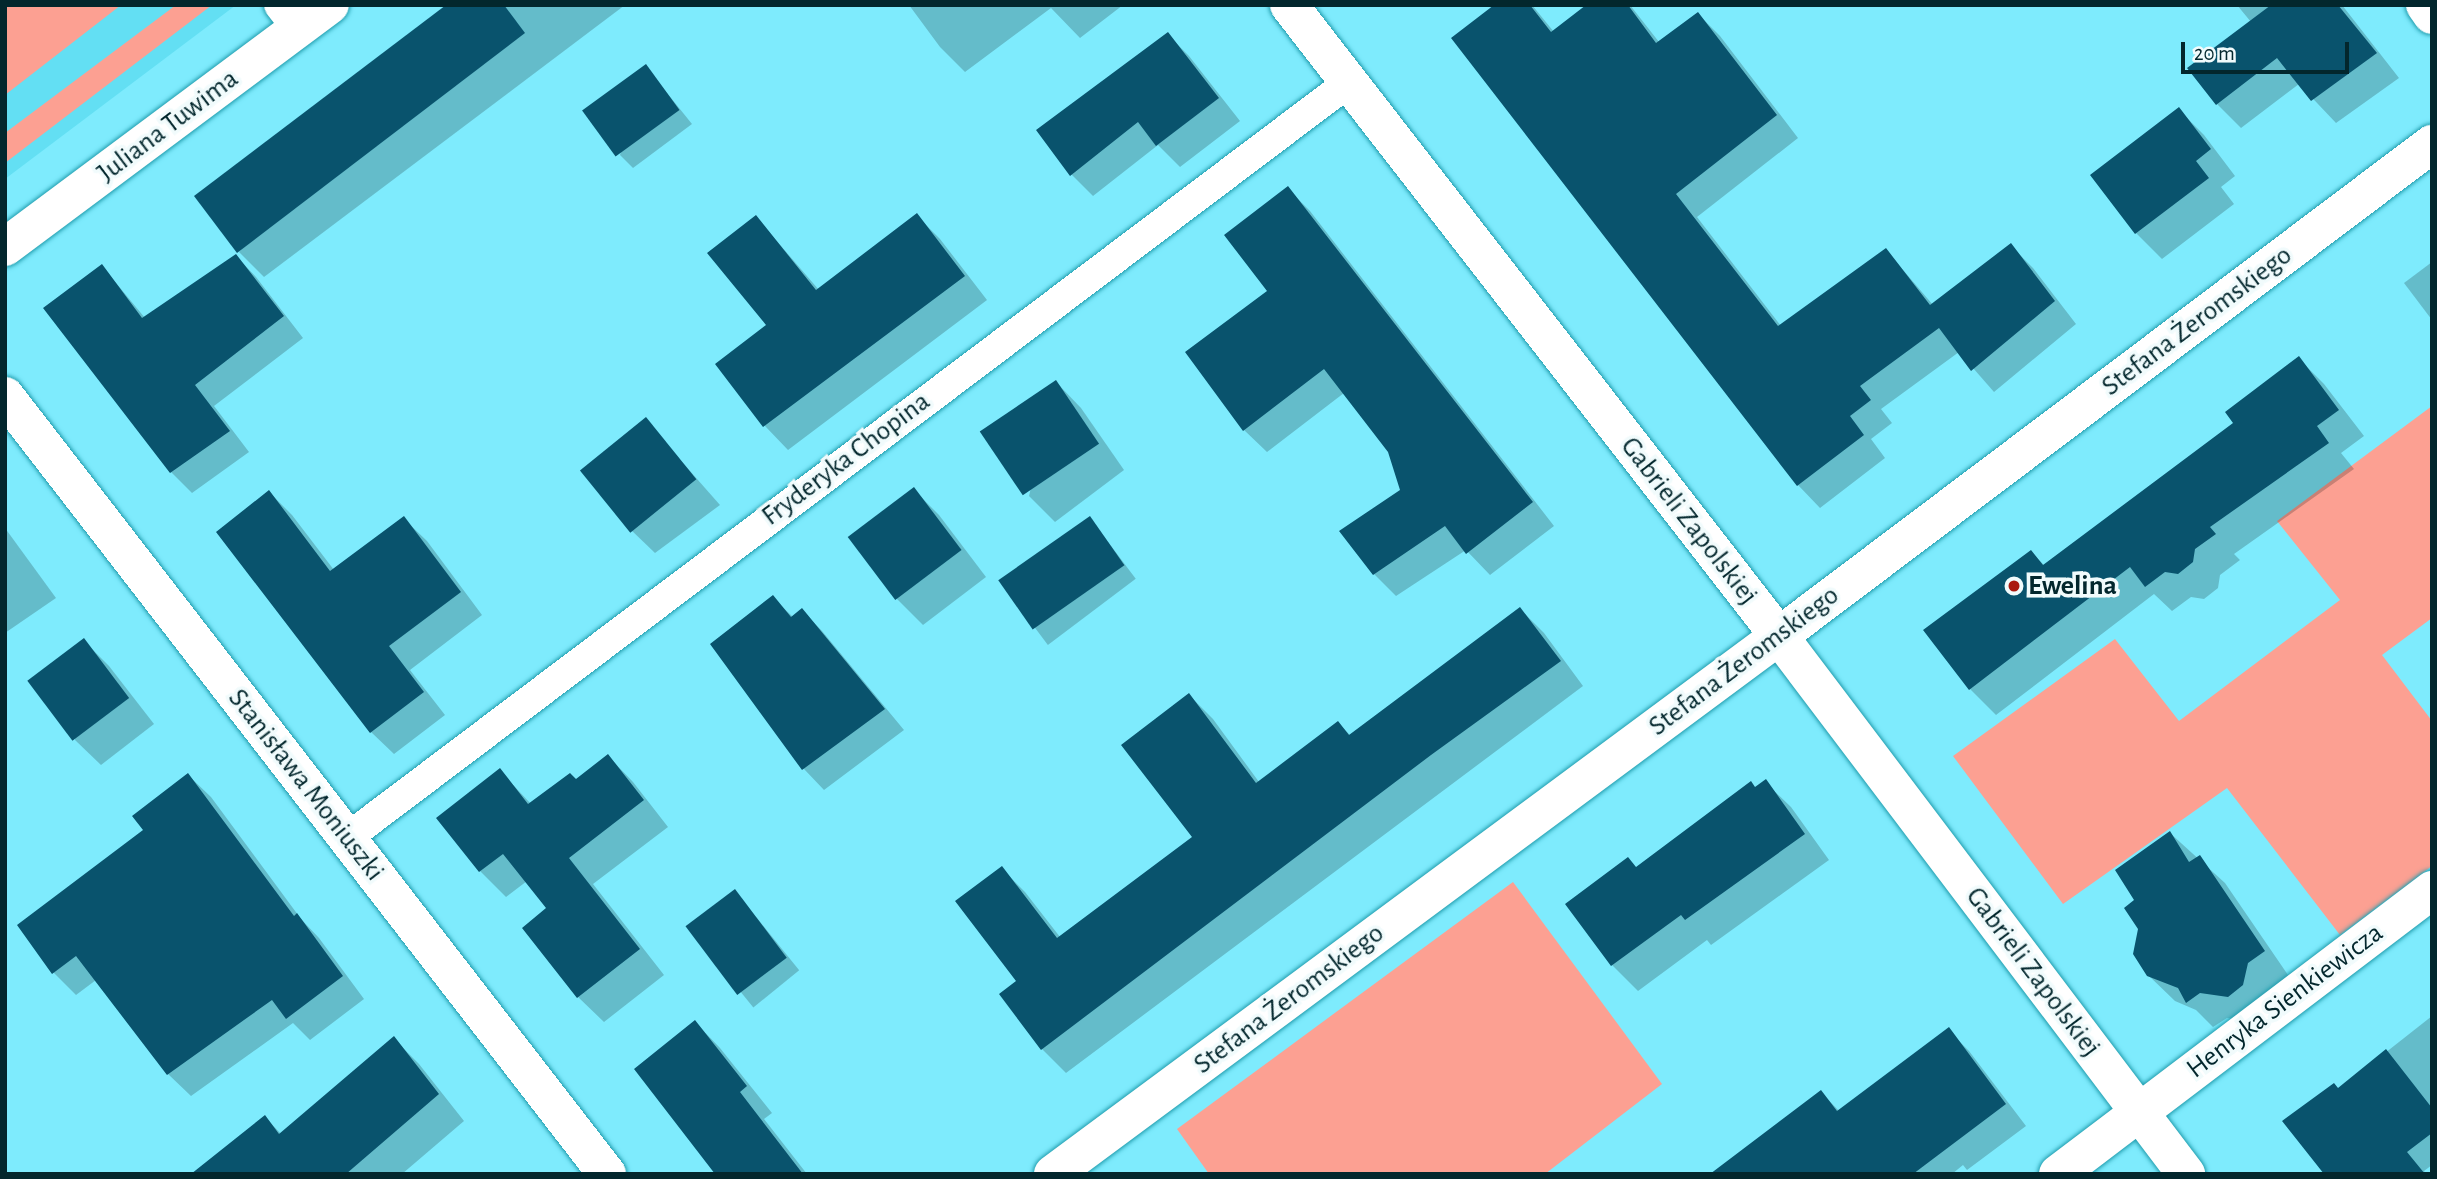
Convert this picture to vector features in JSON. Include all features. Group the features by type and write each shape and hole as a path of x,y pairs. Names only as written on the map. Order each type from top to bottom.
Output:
{"street":[{"name":"Juliana Tuwima","path":"5,247 289,17 330,5"},
{"name":"Gabrieli Zapolskiej","path":"1289,5 1779,636 2186,1174"},
{"path":"2424,5 2432,15"},
{"name":"Stefana Żeromskiego","path":"1053,1174 1779,636 2432,144"},
{"name":"Stanisława Moniuszki","path":"5,396 607,1174"},
{"name":"Henryka Sienkiewicza","path":"2058,1174 2432,890"}],"lane":[{"name":"Fryderyka Chopina","path":"347,838 1349,82"}],"shaded area":[{"path":"5,5 236,5 5,179"},
{"path":"5,5 121,5 5,95"},
{"path":"176,5 212,5 5,163 5,133"},
{"path":"2432,406 2432,618 2382,655 2432,721 2432,866 2340,935 2227,788 2063,904 1953,756 2115,639 2179,721 2340,600 2277,521"},
{"path":"1513,882 1662,1084 1545,1174 1209,1174 1177,1129"}],"building":[{"path":"446,5 504,5 525,33 237,253 194,196"},
{"path":"1494,5 1530,5 1551,32 1586,5 1628,5 1656,43 1698,12 1777,115 1676,194 1778,326 1886,248 1930,305 2011,243 2055,301 1971,371 1939,328 1860,386 1871,400 1850,416 1864,435 1797,486 1451,38"},
{"path":"2271,5 2338,5 2377,53 2311,101 2277,58 2216,105 2187,68"},
{"path":"1168,32 1219,98 1156,146 1138,122 1070,176 1036,130"},
{"path":"646,64 680,110 616,157 582,110"},
{"path":"2179,107 2211,149 2196,161 2209,178 2135,234 2090,175"},
{"path":"1288,186 1533,502 1466,554 1445,526 1373,575 1339,531 1400,490 1388,452 1324,369 1243,431 1185,352 1267,291 1224,235"},
{"path":"917,213 965,276 763,427 715,364 766,325 707,253 756,215 816,290"},
{"path":"236,254 284,316 195,385 230,431 170,473 43,308 102,264 142,318"},
{"path":"2299,356 2339,410 2317,426 2329,443 2210,527 2216,534 2195,549 2193,562 2178,574 2165,572 2145,587 2130,567 1969,690 1923,630 2031,550 2043,565 2233,423 2225,412"},
{"path":"1056,380 1099,444 1023,495 980,431"},
{"path":"646,417 696,479 630,533 580,470"},
{"path":"914,487 962,550 895,600 848,537"},
{"path":"269,490 330,571 404,516 461,592 389,646 424,692 370,733 216,532"},
{"path":"1090,516 1124,565 1033,629 998,580"},
{"path":"773,595 791,617 802,608 885,709 802,770 710,644"},
{"path":"1520,607 1561,661 1431,755 1041,1050 999,994 1016,981 955,901 1002,866 1057,938 1192,837 1121,745 1189,693 1256,783 1338,721 1349,735"},
{"path":"84,638 129,698 72,741 27,681"},
{"path":"608,754 644,800 569,858 640,949 577,998 522,928 546,908 503,854 479,872 436,818 500,768 528,804 570,773 576,779"},
{"path":"188,773 294,916 297,913 343,976 286,1019 272,1000 167,1075 76,956 52,974 17,925 143,830 132,816"},
{"path":"1766,779 1805,834 1685,920 1681,915 1611,966 1565,904 1628,857 1636,867 1751,781 1755,787"},
{"path":"2170,831 2189,862 2200,855 2265,951 2248,963 2243,985 2228,997 2200,993 2186,1003 2178,988 2147,976 2133,954 2138,929 2124,908 2134,900 2115,870"},
{"path":"735,889 787,958 737,995 685,926"},
{"path":"695,1020 747,1086 740,1092 803,1174 715,1174 634,1069"},
{"path":"1949,1027 2006,1104 1913,1174 1710,1174 1821,1090 1837,1111"},
{"path":"394,1036 439,1094 346,1174 191,1174 265,1115 279,1134"},
{"path":"2386,1049 2432,1108 2432,1133 2407,1152 2425,1174 2324,1174 2282,1121 2334,1083 2338,1088"}],"place":[{"name":"Ewelina","path":"2014,586"}]}
